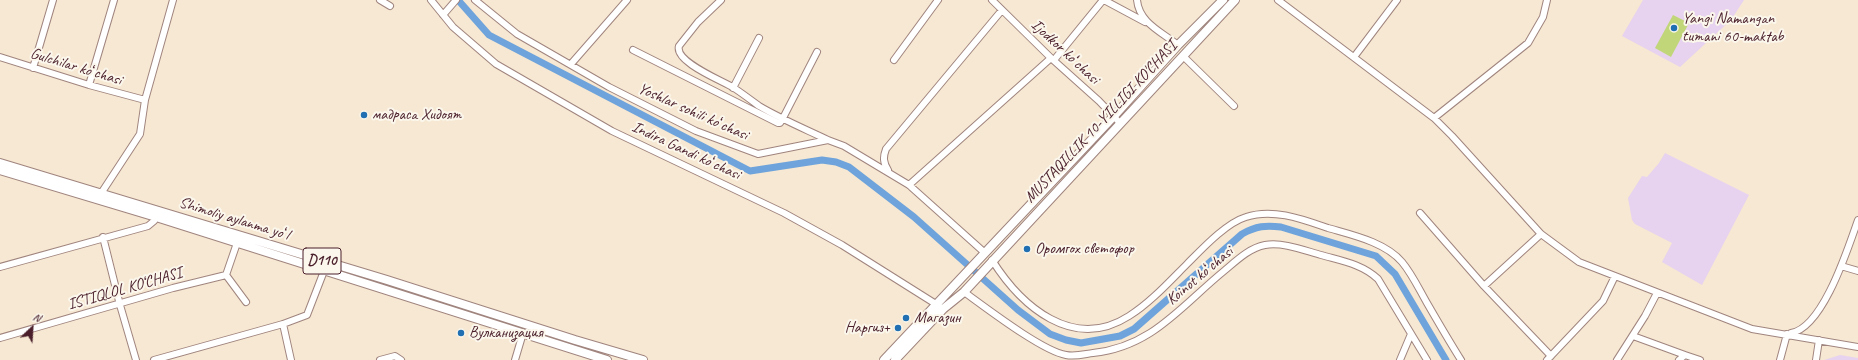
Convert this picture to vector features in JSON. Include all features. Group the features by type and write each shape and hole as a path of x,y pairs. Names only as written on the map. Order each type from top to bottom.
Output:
{"main road":[{"name":"MUSTAQILLIK 10-YILLIGI KO'CHASI","path":"940,307 966,289 1117,119 1178,45 1223,0"},
{"name":"MUSTAQILLIK 10-YILLIGI KO'CHASI","path":"940,307 959,282 983,256 1117,119 1183,56 1235,0"},
{"name":"Shimoliy aylanma yoʻl","path":"0,163 100,194 237,243 607,360"},
{"name":"Shimoliy aylanma yoʻl","path":"0,170 387,280 643,360"},
{"path":"385,290 387,280"},
{"path":"884,360 940,307"},
{"path":"895,360 940,307"},
{"path":"572,349 575,340"}],"street":[{"path":"33,68 53,0"},
{"path":"89,85 114,0"},
{"path":"100,194 140,134 145,100 173,0"},
{"path":"380,0 390,6"},
{"name":"Indira Gandi koʻchasi","path":"431,0 453,27 496,64 612,131 784,213 842,245 940,307"},
{"path":"443,15 456,0"},
{"name":"Yoshlar sohili koʻchasi","path":"475,0 518,34 609,87 696,131 758,154 828,140"},
{"path":"571,64 627,0"},
{"path":"721,0 698,22 678,49 681,56 697,69 733,88 759,106 855,152 909,185 983,256"},
{"path":"894,60 938,0"},
{"name":"Ijodkor koʻchasi","path":"992,0 1117,119"},
{"path":"909,185 1053,59 1103,0 1146,22 1178,45"},
{"path":"1137,0 1141,14 1146,22"},
{"path":"1278,0 1434,118 1541,234 1579,262 1746,328 1766,333 1787,334 1858,347"},
{"path":"1354,57 1397,0"},
{"path":"1434,118 1528,43 1543,17 1547,0"},
{"path":"889,172 884,164 883,157 886,149 1002,10"},
{"path":"733,88 759,38"},
{"path":"633,50 778,123 780,123 783,118 817,52"},
{"path":"1183,56 1234,106"},
{"name":"Gulchilar koʻchasi","path":"0,57 89,85 145,100"},
{"path":"1420,213 1549,358 1603,301 1615,276"},
{"path":"0,267 103,237 148,226 158,214"},
{"path":"990,262 1011,287 1051,319 1060,324 1078,330 1098,328 1118,322 1138,310 1220,234 1244,217 1267,214 1291,216 1372,242 1392,253 1401,261 1411,275 1461,360"},
{"path":"1787,334 1796,333 1808,324 1830,294 1858,220"},
{"path":"1484,286 1541,234"},
{"path":"103,237 120,305 136,360"},
{"path":"237,243 226,275 246,302"},
{"name":"Koinot koʻchasi","path":"966,289 1035,340 1053,350 1066,355 1097,353 1125,346 1142,339 1166,321 1243,256 1263,246 1274,244 1301,249 1345,262 1370,272 1378,279 1427,360"},
{"path":"1841,266 1858,271"},
{"path":"154,360 283,324 307,315 324,271"},
{"name":"ISTIQLOL KO‘CHASI","path":"0,338 120,305 173,288 226,275"},
{"path":"1617,360 1633,336 1657,293"},
{"path":"283,324 291,360"},
{"path":"515,360 523,333"},
{"path":"1400,360 1411,334"},
{"path":"1780,360 1787,334"},
{"path":"1633,336 1700,360"},
{"path":"1816,360 1819,340"},
{"path":"1679,360 1685,355"},
{"path":"380,360 395,356 401,360"}],"shaded area":[{"name":"Yangi Namangan tumani 60-maktab","path":"1643,0 1744,0 1731,20 1680,67 1622,36"},
{"path":"1665,153 1749,195 1702,285 1662,262 1672,243 1635,224 1632,220 1628,198 1642,176 1647,177"},
{"path":"1840,355 1858,358 1858,360 1824,360"}],"green space":[{"path":"1673,15 1689,23 1671,57 1655,48"}],"waterway":[{"path":"458,0 489,35 750,171 822,160 836,162 849,167 914,217 1018,310 1050,334 1066,340 1081,343 1120,336 1134,329 1242,234 1257,228 1271,226 1281,227 1376,256 1395,274 1446,360"}],"place":[{"name":"Yangi Namangan tumani 60-maktab","path":"1674,28"},
{"name":"мадраса Хидоят","path":"364,115"},
{"name":"Оромгох светофор","path":"1027,249"},
{"name":"Магазин","path":"906,318"},
{"name":"Наргиз+","path":"898,328"},
{"name":"Вулканизация","path":"461,333"}]}
